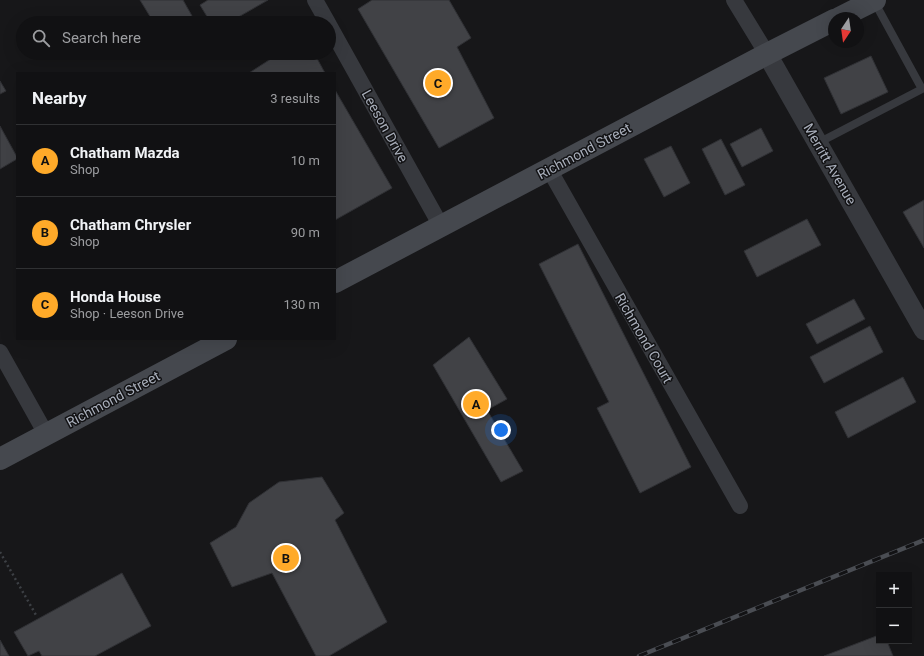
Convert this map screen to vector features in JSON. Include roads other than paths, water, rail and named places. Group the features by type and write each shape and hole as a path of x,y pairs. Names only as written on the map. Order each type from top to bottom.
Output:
{"main road":[{"path":"851,12 874,0"},
{"name":"Richmond Street","path":"336,281 828,23"},
{"name":"Richmond Street","path":"0,459 224,340"}],"street":[{"name":"Leeson Drive","path":"315,0 324,16"},
{"name":"Merritt Avenue","path":"734,0 767,54 924,330"},
{"name":"Leeson Drive","path":"336,38 441,226"},
{"name":"Richmond Court","path":"549,169 740,506"},
{"path":"0,352 46,434"}],"lane":[{"path":"818,143 922,89 874,0"}],"railway":[{"path":"639,656 924,540"}],"place":[{"name":"Honda House","path":"438,83"},
{"name":"Chatham Mazda","path":"476,404"},
{"name":"Chatham Chrysler","path":"286,558"}]}
